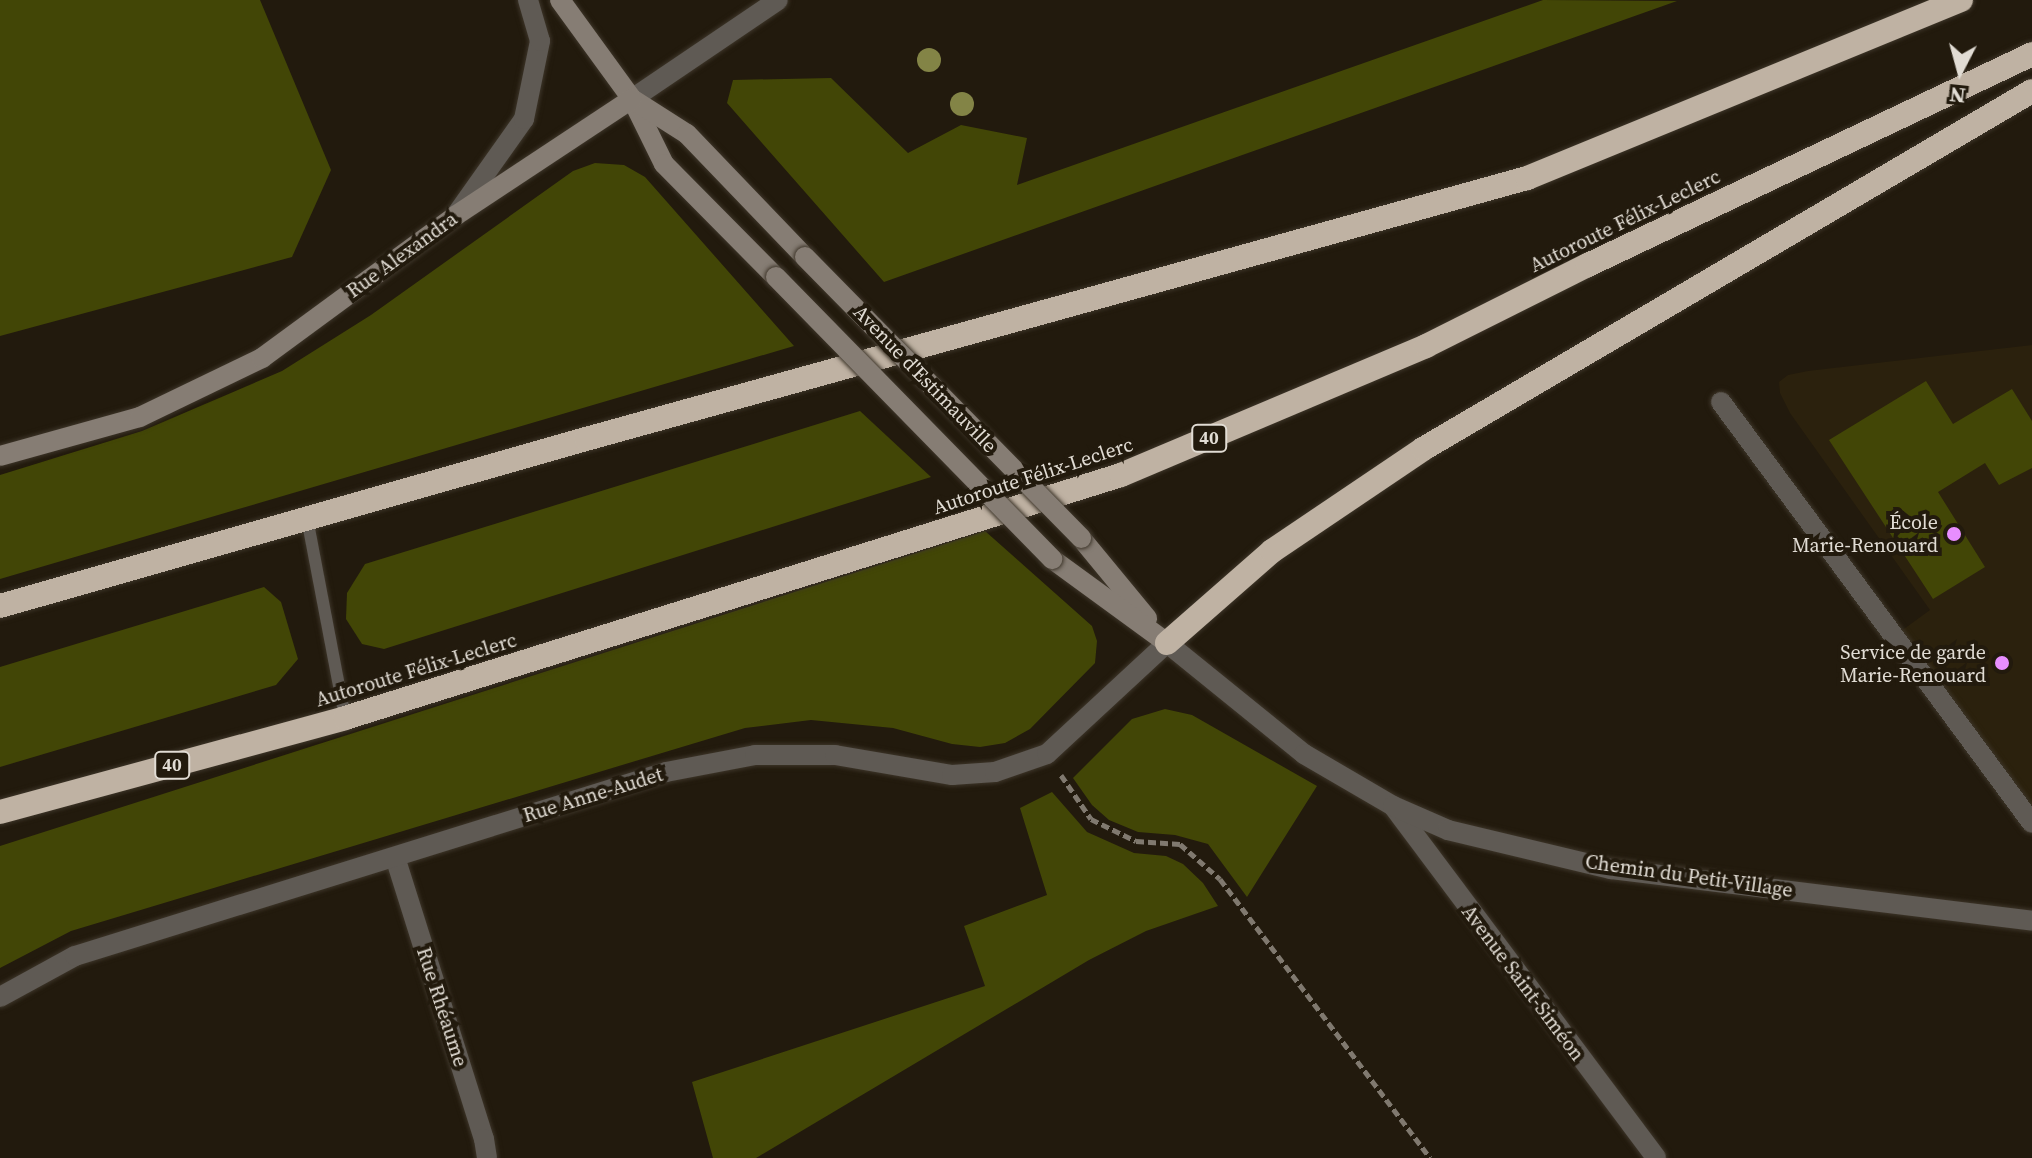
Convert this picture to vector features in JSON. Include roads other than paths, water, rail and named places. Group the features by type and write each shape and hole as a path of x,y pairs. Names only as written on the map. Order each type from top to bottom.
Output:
{"highway":[{"path":"0,606 1527,178 1961,0"},
{"name":"Autoroute Félix-Leclerc","path":"0,812 345,718 1121,475 1426,346 1588,265 2032,54"},
{"path":"1167,643 1272,551 1423,449 2032,91"}],"main road":[{"name":"Avenue d'Estimauville","path":"560,0 632,99 664,164 1052,559 1167,643"},
{"name":"Rue Alexandra","path":"0,456 140,417 262,358 455,216 632,99"},
{"name":"Avenue d'Estimauville","path":"632,99 687,134 1081,538 1167,643"}],"street":[{"path":"455,216 524,119 540,41 528,0"},
{"name":"Rue Alexandra","path":"632,99 778,0"},
{"path":"1721,402 2032,823"},
{"name":"Rue Anne-Audet","path":"0,997 75,956 666,772 755,755 835,755 952,775 995,772 1047,754 1167,643"},
{"name":"Chemin du Petit-Village","path":"1167,643 1304,754 1393,806 1448,830 1611,869 2032,921"},
{"name":"Avenue Saint-Siméon","path":"1393,806 1656,1158"},
{"name":"Rue Rhéaume","path":"395,857 484,1139 487,1158"}],"lane":[{"path":"307,518 345,718"}],"place":[{"name":"École Marie-Renouard","path":"1954,534"},
{"name":"Service de garde Marie-Renouard","path":"2002,663"}]}
